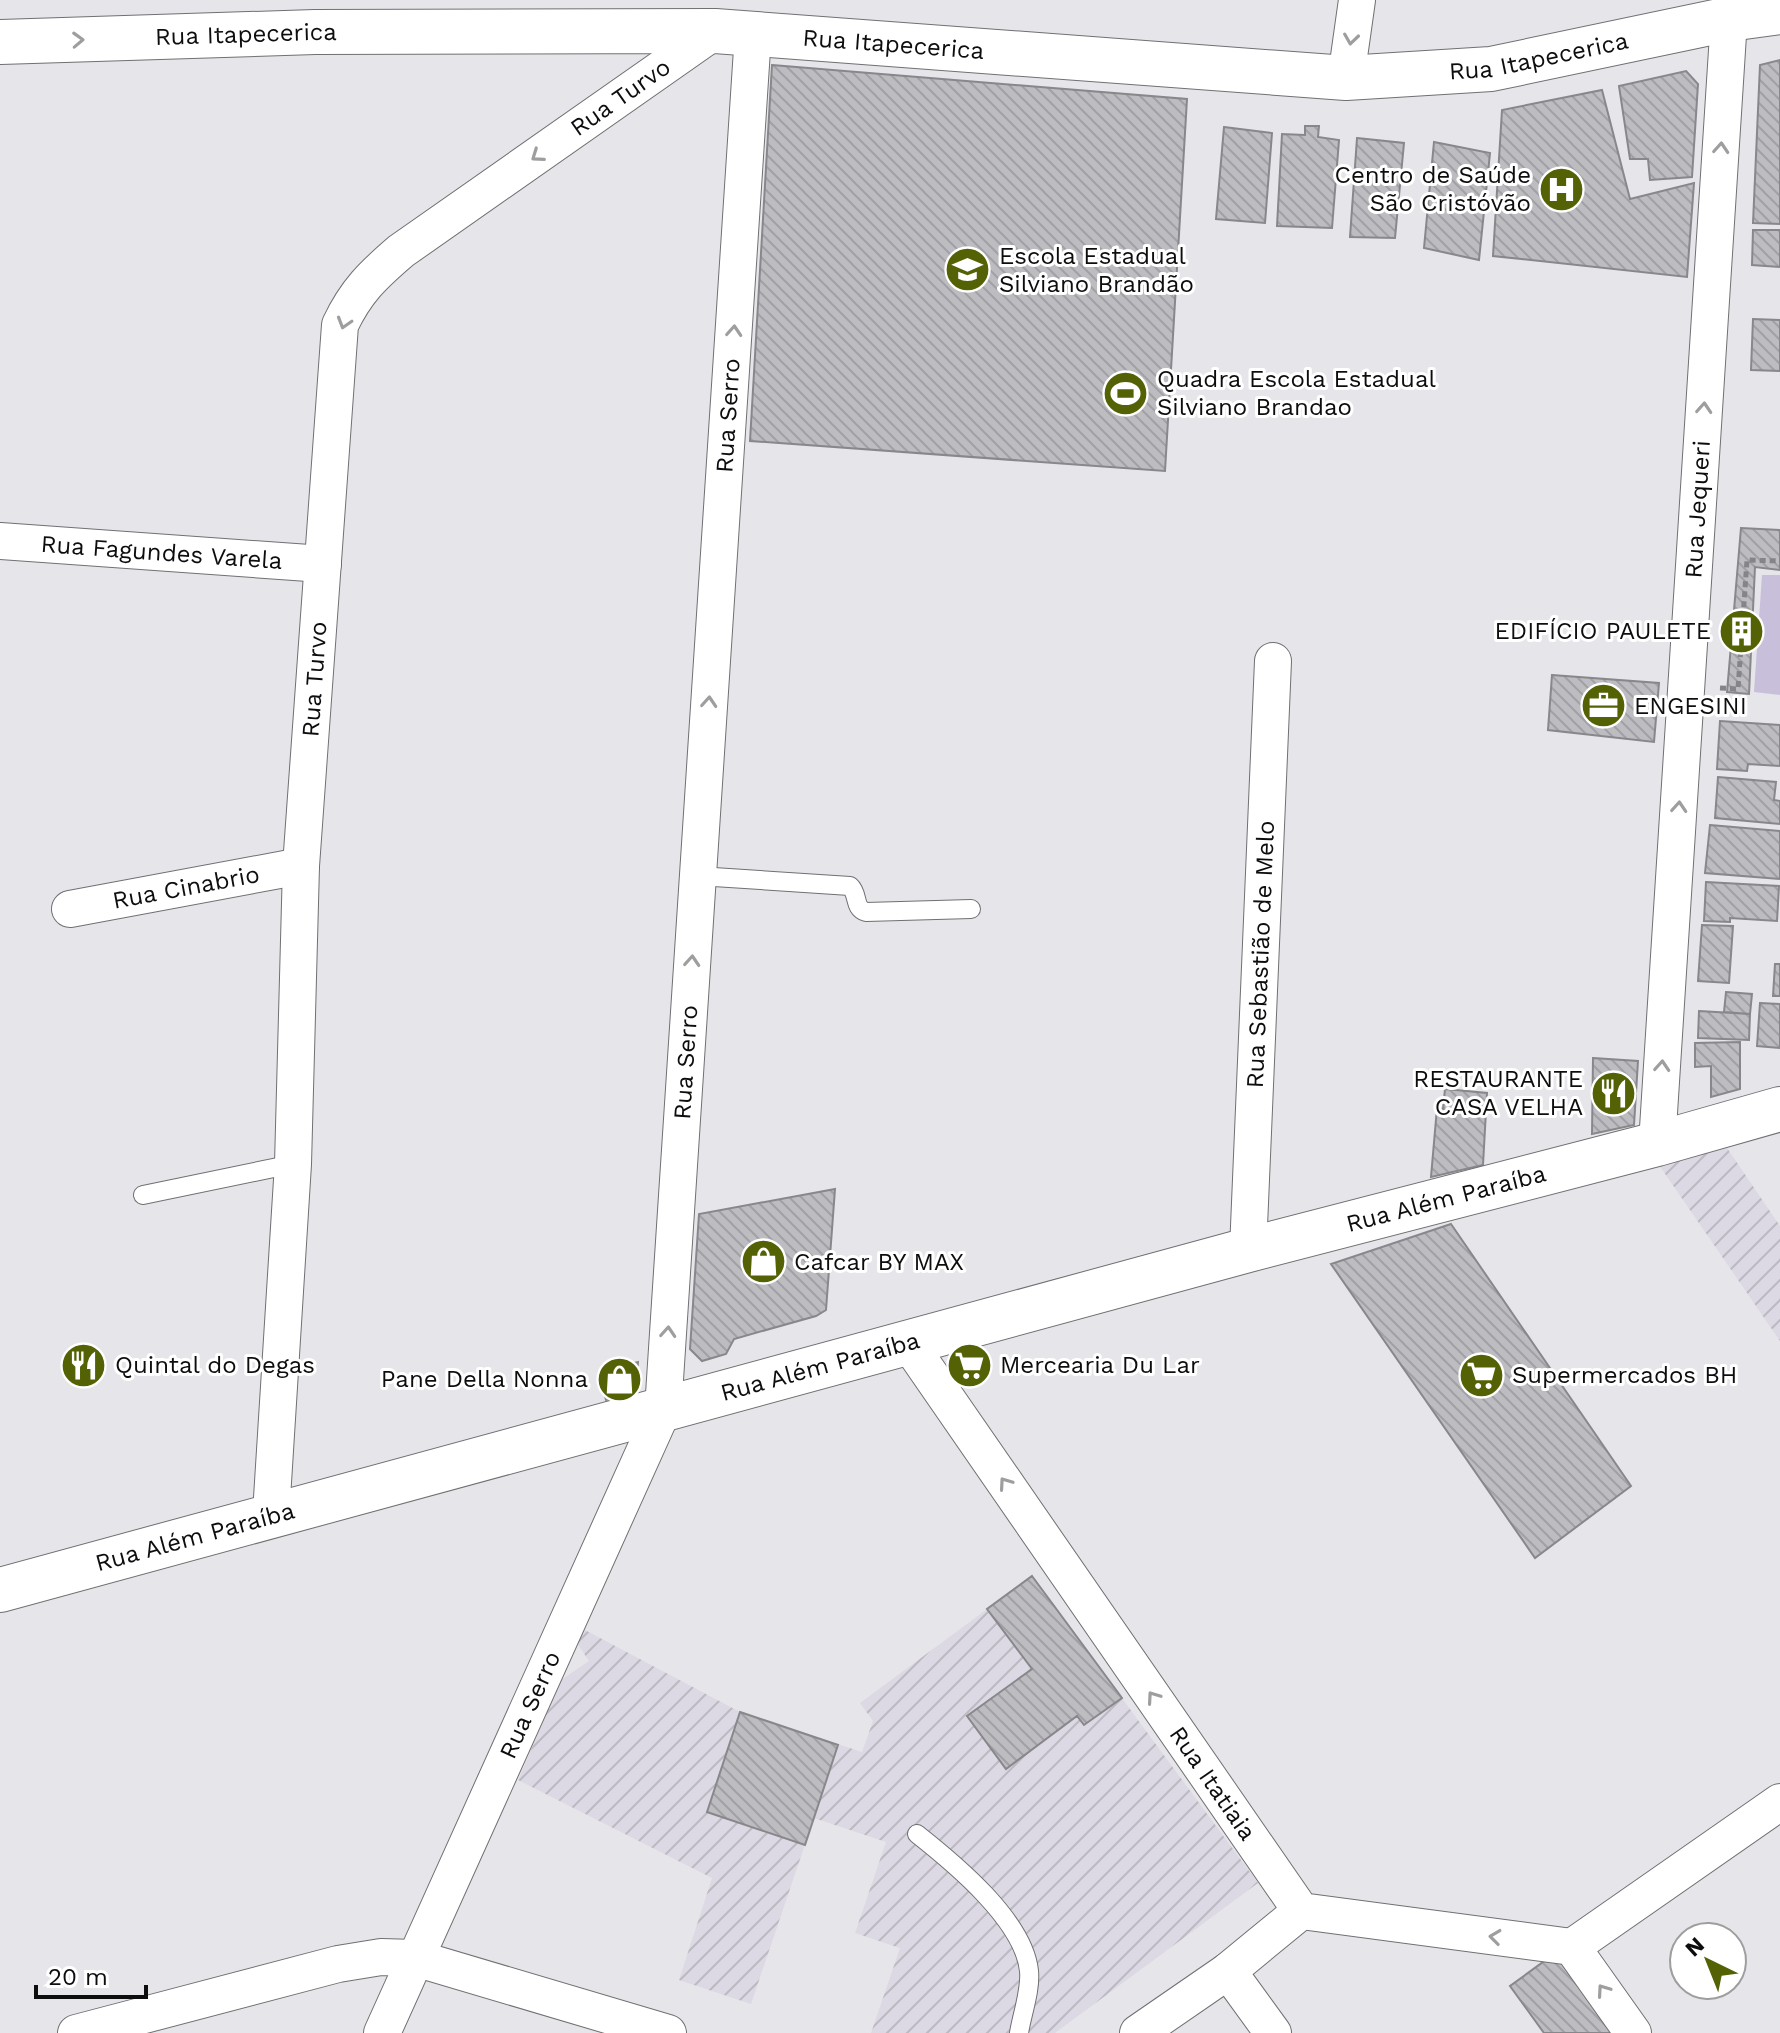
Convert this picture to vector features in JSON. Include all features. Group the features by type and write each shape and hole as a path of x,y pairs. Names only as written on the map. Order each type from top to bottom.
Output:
{"street":[{"path":"1346,78 1357,0"},
{"name":"Rua Itapecerica","path":"0,42 317,16 734,32 1346,78 1491,69 1729,19 1780,12"},
{"name":"Rua Jequeri","path":"1657,1144 1729,19"},
{"name":"Rua Turvo","path":"271,1514 293,1164 301,866 340,325 364,284 401,251 734,32"},
{"name":"Rua Serro","path":"382,2033 663,1410 698,876 734,32"},
{"name":"Rua Fagundes Varela","path":"0,541 323,564"},
{"name":"Rua Sebastião de Melo","path":"1248,1250 1273,661"},
{"name":"Rua Cinabrio","path":"70,909 301,866"},
{"name":"Rua Além Paraíba","path":"0,1590 271,1514 1780,1109"},
{"name":"Rua Itatiaia","path":"909,1344 1301,1911"},
{"path":"1138,2033 1228,1971 1301,1911 1572,1947 1780,1802"},
{"path":"1572,1947 1631,2032"},
{"path":"76,2033 338,1964 381,1957 415,1958 668,2033"},
{"path":"1228,1971 1273,2033"}],"lane":[{"path":"698,876 850,886 860,910 866,912 971,909"},
{"path":"143,1195 293,1164"},
{"path":"917,1834 943,1855 1011,1923 1024,1947 1029,1974 1019,2033"}],"path":[{"path":"1687,686 1738,689 1747,560 1780,561"}],"shaded area":[{"path":"1762,575 1780,575 1780,695 1754,692"},
{"path":"1727,1148 1780,1226 1780,1341 1659,1165"},
{"path":"1032,1576 1258,1883 1055,2033 871,2033 900,1948 855,1933 886,1842 814,1818 751,2004 679,1980 712,1878 518,1780 561,1680 589,1661 577,1643 583,1629 740,1712 862,1752 873,1721 860,1703"}],"building":[{"path":"1780,60 1780,224 1753,223 1760,65"},
{"name":"Escola Estadual Silviano Brandão","path":"772,65 1187,99 1165,471 750,441"},
{"path":"1686,71 1698,84 1692,177 1650,180 1648,159 1630,159 1619,86"},
{"name":"Centro de Saúde São Cristóvão","path":"1602,90 1630,199 1694,183 1687,277 1493,256 1502,110"},
{"path":"1305,126 1319,126 1318,137 1339,140 1332,228 1277,226 1282,134 1305,135"},
{"path":"1224,127 1272,133 1265,223 1216,219"},
{"path":"1357,138 1404,143 1395,238 1350,237"},
{"path":"1434,142 1490,153 1479,260 1424,248"},
{"path":"1753,230 1780,230 1780,267 1752,265"},
{"path":"1753,319 1780,320 1780,371 1751,370"},
{"name":"EDIFÍCIO PAULETE","path":"1741,528 1780,530 1780,570 1755,567 1749,694 1727,692"},
{"name":"ENGESINI","path":"1552,675 1659,683 1654,742 1548,730"},
{"path":"1720,721 1780,725 1780,766 1748,764 1747,771 1717,769"},
{"path":"1718,777 1776,782 1774,800 1780,801 1780,824 1715,818"},
{"path":"1710,825 1780,831 1780,879 1705,873"},
{"path":"1706,882 1779,886 1777,921 1730,918 1730,922 1704,921"},
{"path":"1702,925 1733,926 1729,983 1698,981"},
{"path":"1775,964 1780,964 1780,996 1773,996"},
{"path":"1726,992 1752,994 1750,1014 1724,1012"},
{"path":"1760,1003 1780,1004 1780,1048 1757,1046"},
{"path":"1699,1011 1750,1014 1749,1040 1698,1038"},
{"path":"1740,1042 1740,1089 1711,1097 1711,1066 1695,1067 1695,1043"},
{"name":"RESTAURANTE CASA VELHA","path":"1593,1058 1638,1061 1634,1125 1592,1134"},
{"path":"1445,1089 1487,1093 1483,1165 1431,1177 1437,1108 1443,1109"},
{"name":"Cafcar BY MAX","path":"835,1189 826,1310 816,1316 734,1339 726,1354 702,1361 690,1349 699,1214"},
{"name":"Supermercados BH","path":"1451,1224 1631,1486 1535,1558 1331,1264"},
{"name":"Pane Della Nonna","path":"638,1362 636,1387 628,1397 606,1400 599,1372"},
{"path":"1032,1576 1122,1698 1084,1725 1077,1716 1006,1769 967,1716 1032,1669 987,1609"},
{"path":"740,1712 838,1745 805,1845 707,1812"},
{"path":"1561,1949 1620,2033 1544,2033 1510,1986"}],"place":[{"name":"Centro de Saúde São Cristóvão","path":"1562,189"},
{"name":"Escola Estadual Silviano Brandão","path":"968,270"},
{"name":"Quadra Escola Estadual Silviano Brandao","path":"1126,393"},
{"name":"EDIFÍCIO PAULETE","path":"1742,631"},
{"name":"ENGESINI","path":"1603,706"},
{"name":"RESTAURANTE CASA VELHA","path":"1614,1093"},
{"name":"Cafcar BY MAX","path":"763,1262"},
{"name":"Quintal do Degas","path":"84,1365"},
{"name":"Mercearia Du Lar","path":"969,1365"},
{"name":"Supermercados BH","path":"1481,1375"},
{"name":"Pane Della Nonna","path":"619,1379"}]}
